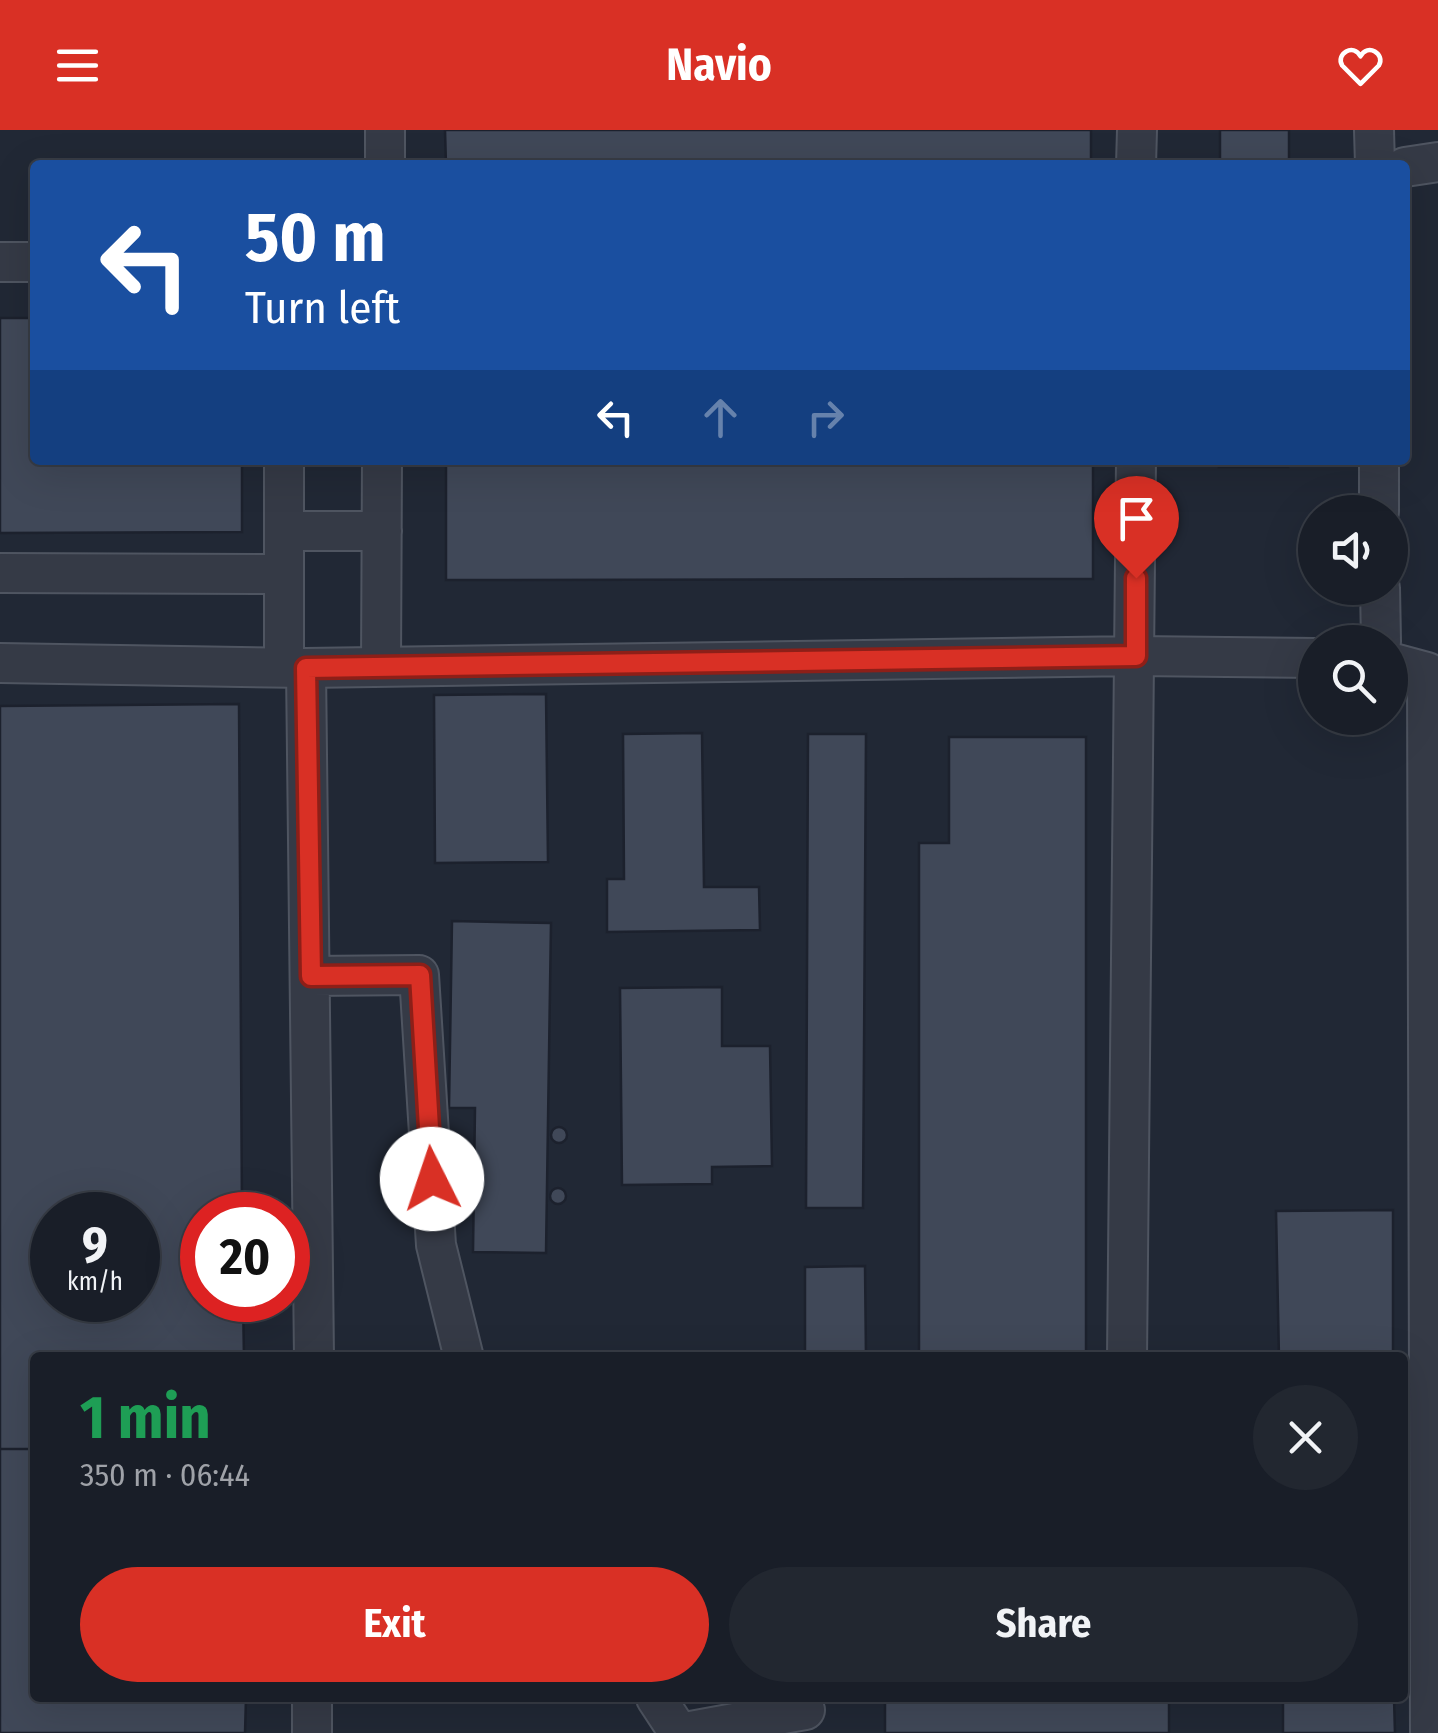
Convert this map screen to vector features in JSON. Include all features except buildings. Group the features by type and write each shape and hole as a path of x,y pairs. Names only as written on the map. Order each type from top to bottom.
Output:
{"street":[{"path":"385,130 385,160"},
{"path":"1136,130 1136,160"},
{"path":"1374,130 1374,160"},
{"path":"1410,166 1438,162"},
{"path":"0,262 30,262"},
{"path":"284,465 284,574 295,668 311,976 314,1352"},
{"path":"381,667 382,465"},
{"path":"1127,1352 1136,465"},
{"path":"1379,465 1380,495"},
{"path":"284,531 382,530"},
{"path":"0,572 284,574"},
{"path":"0,663 295,668 1136,656 1298,658"},
{"path":"1408,667 1427,672 1430,1733"},
{"path":"311,976 420,975 436,1245 463,1352"},
{"path":"312,1702 312,1733"},
{"path":"659,1702 680,1733 805,1714"}],"route":[{"path":"432,1179 420,975 311,976 306,668 1136,656 1136,578"}]}
